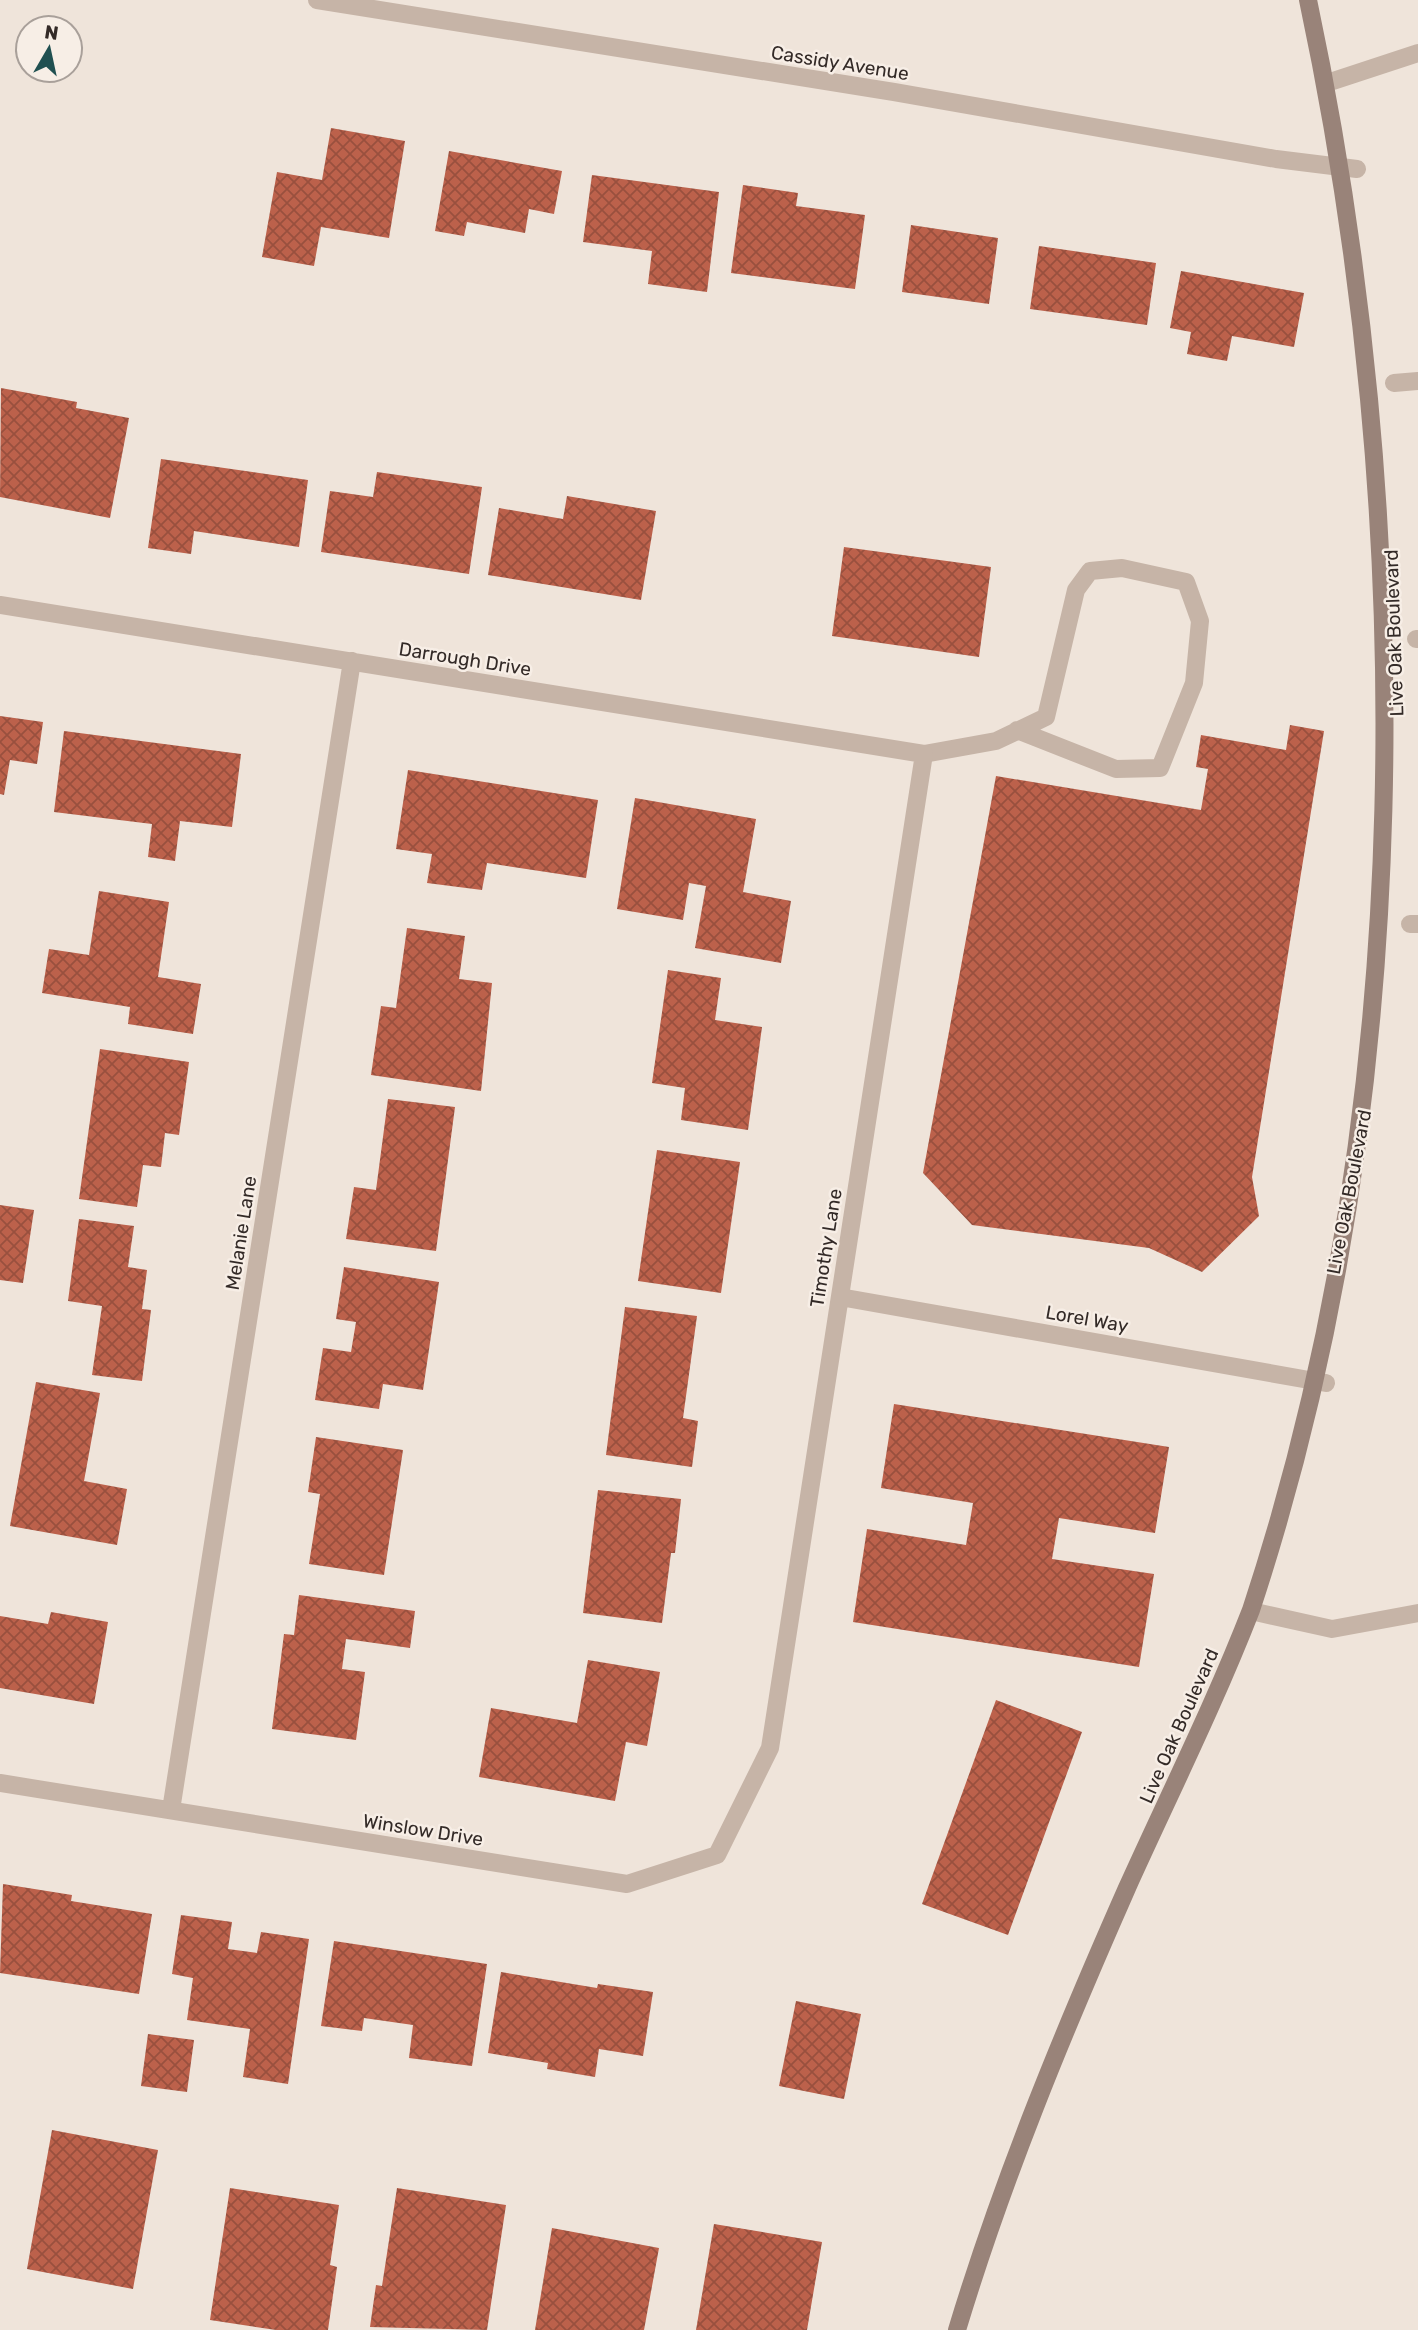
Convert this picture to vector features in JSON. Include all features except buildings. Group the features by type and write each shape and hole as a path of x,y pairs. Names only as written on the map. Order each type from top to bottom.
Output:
{"main road":[{"path":"1308,0 1333,81 1362,195"},
{"path":"1390,359 1397,404"},
{"name":"Live Oak Boulevard","path":"957,2330 990,2224 1066,2029 1131,1879 1196,1745 1251,1611 1314,1429 1346,1311"}],"street":[{"name":"Cassidy Avenue","path":"317,0 1357,169"},
{"path":"1333,81 1418,53"},
{"path":"1394,383 1418,381"},
{"name":"Darrough Drive","path":"0,605 924,754 996,741 1017,730 1046,717 1076,590 1090,571 1122,568 1186,582 1200,621 1194,683 1160,768 1116,769 1017,730"},
{"name":"Melanie Lane","path":"171,1810 352,661"},
{"name":"Timothy Lane","path":"770,1748 924,754"},
{"name":"Lorel Way","path":"840,1297 1326,1383"},
{"path":"1251,1611 1332,1629 1418,1614"},
{"name":"Winslow Drive","path":"0,1783 627,1884 717,1855 770,1748"}]}
